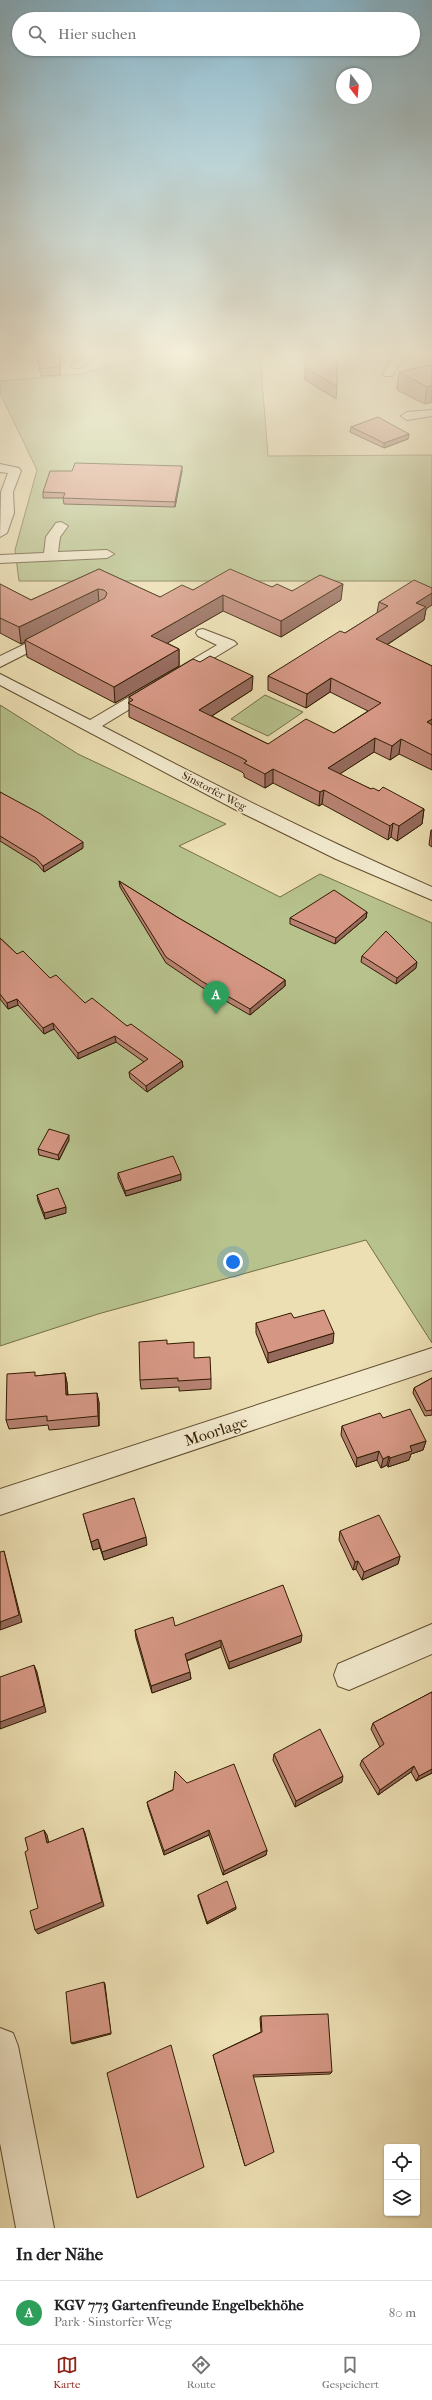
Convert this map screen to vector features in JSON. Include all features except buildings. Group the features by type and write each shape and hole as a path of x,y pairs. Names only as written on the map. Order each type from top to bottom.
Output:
{"street":[{"path":"0,468 15,470 8,492 7,513 0,533"},
{"path":"50,557 53,537 61,526"},
{"path":"0,559 107,554"},
{"path":"0,662 65,628"},
{"path":"91,726 229,644 203,633"},
{"name":"Sinstorfer Weg","path":"0,679 246,808 342,855 432,894"},
{"name":"Moorlage","path":"0,1502 432,1359"},
{"path":"350,1675 432,1639"},
{"path":"0,2048 35,2228"}],"green space":[{"path":"31,458 432,458 432,588 410,581 19,581 15,550 37,470"},
{"path":"265,695 303,712 268,736 231,719"},
{"path":"0,705 78,754 226,824 179,846 280,897 320,874 432,923 432,1343 366,1240 98,1314 0,1346"}],"place":[{"name":"KGV 773 Gartenfreunde Engelbekhöhe","path":"216,1014"}]}
